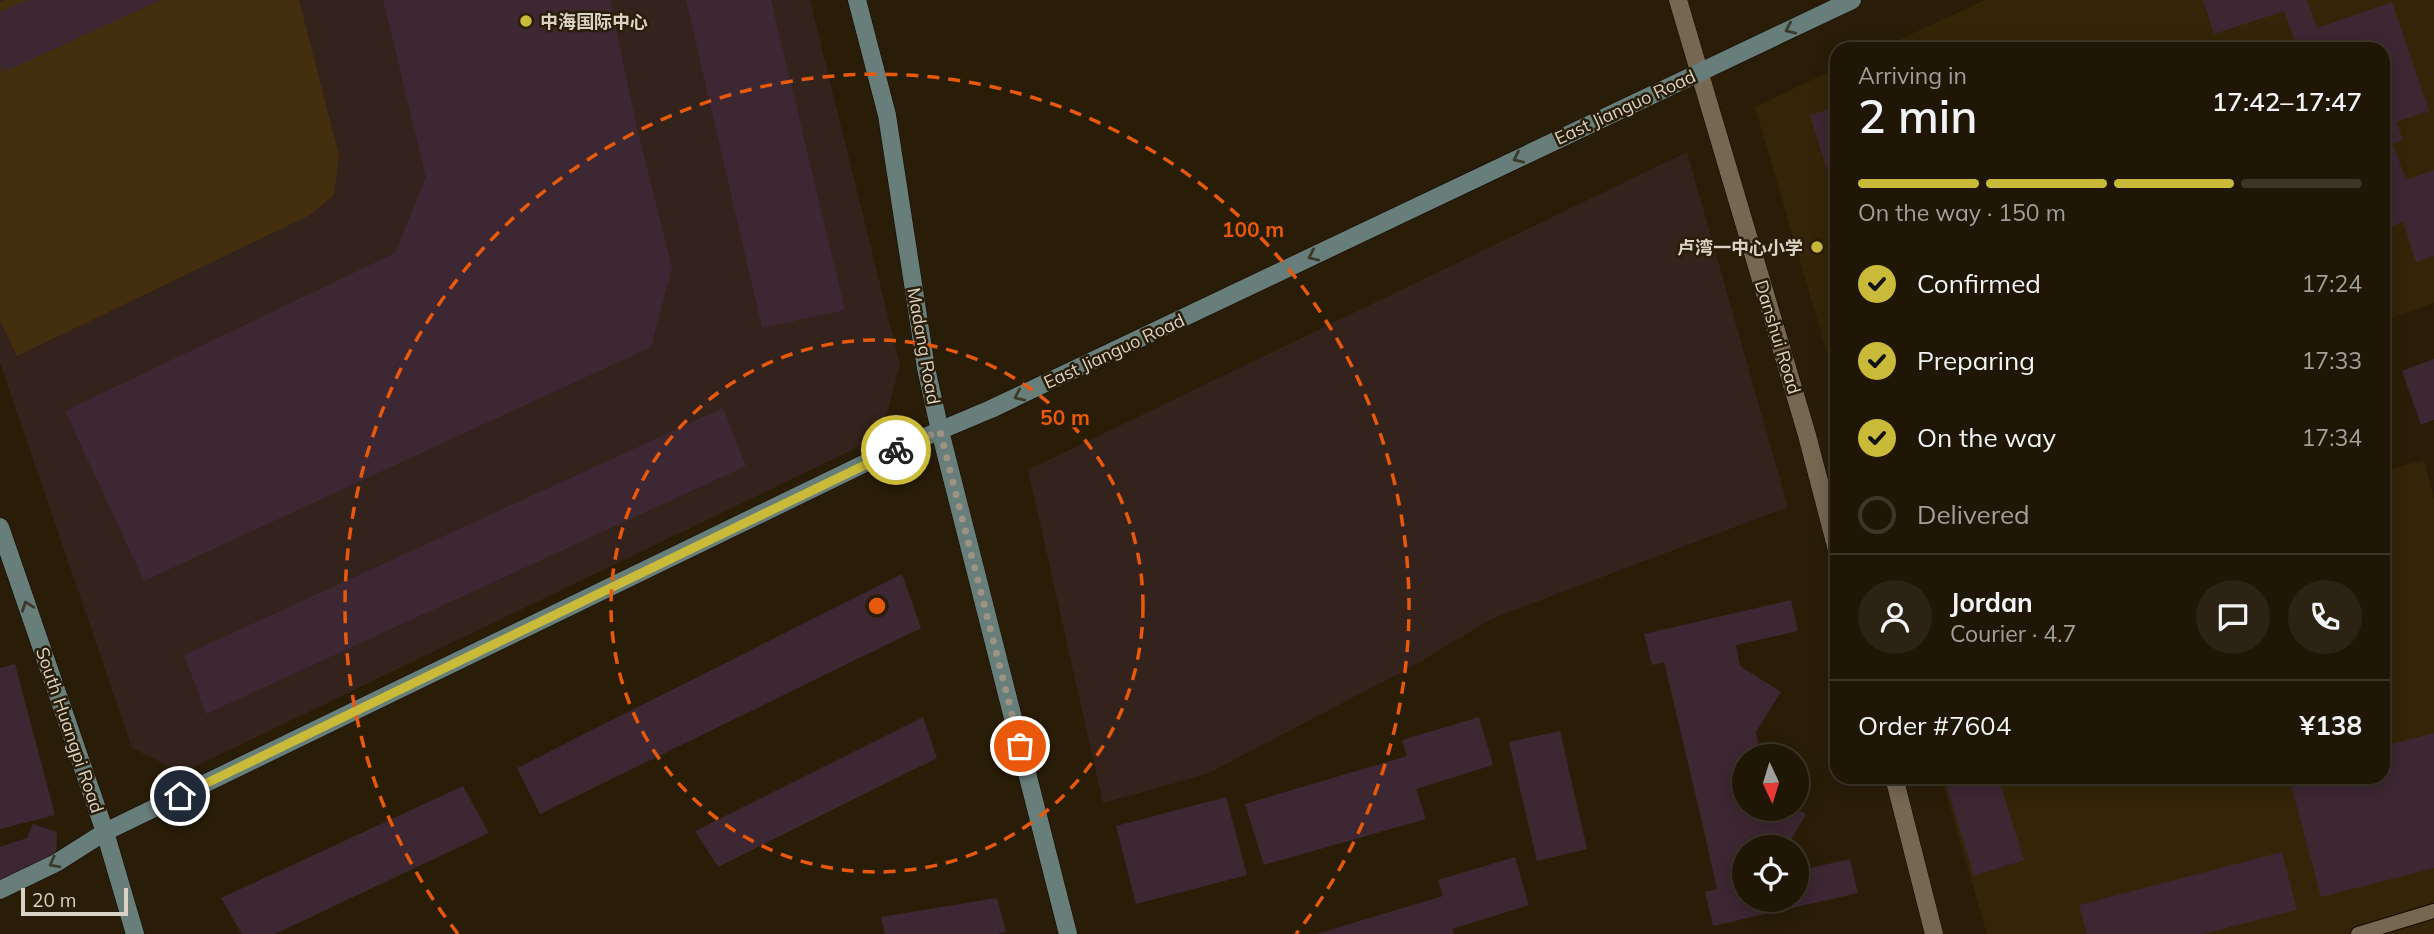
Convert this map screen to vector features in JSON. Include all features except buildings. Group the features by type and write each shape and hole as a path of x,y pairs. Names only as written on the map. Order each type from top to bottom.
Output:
{"street":[{"name":"Madang Road","path":"857,0 887,115 926,368 940,431 1068,934"},
{"name":"Danshui Road","path":"1678,0 1807,435 1830,523"},
{"name":"East Jianguo Road","path":"0,890 55,863 105,832 882,455 992,409 1852,0"},
{"name":"South Huangpi Road","path":"0,527 105,832 135,934"},
{"path":"1896,784 1934,934"}],"lane":[{"path":"2358,934 2434,911"}],"shaded area":[{"path":"0,0 810,0 900,365 881,436 182,773 132,748 0,363"},
{"path":"299,0 339,155 334,195 310,215 17,356 0,321 0,2"},
{"path":"1985,0 2434,0 2434,303 2390,319 2390,42 1894,42"},
{"name":"卢湾一中心小学","path":"1830,71 1830,363 1755,107"},
{"path":"1687,152 1788,507 1491,619 1411,667 1207,774 1103,803 1028,470"},
{"path":"2424,460 2434,498 2434,934 1987,934 1943,784 2390,784 2390,469"}],"way so far":[{"path":"896,450 940,431 1020,746"}],"place":[{"name":"中海国际中心","path":"526,21"},
{"name":"卢湾一中心小学","path":"1817,247"}],"route":[{"path":"180,796 896,450"}]}
